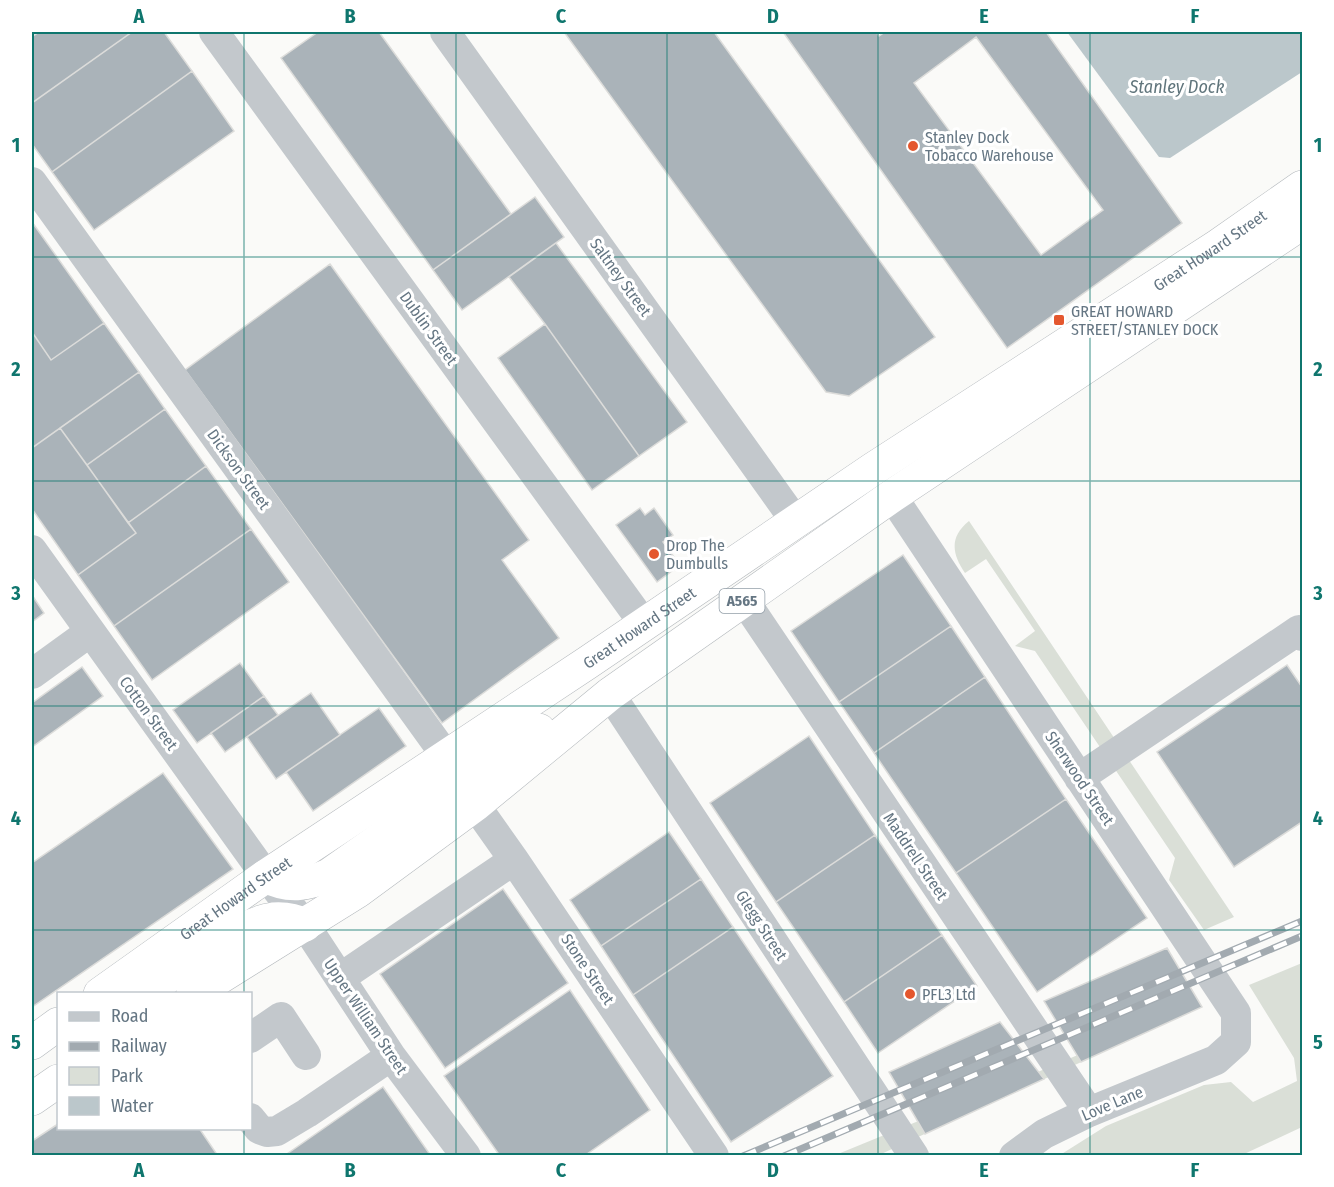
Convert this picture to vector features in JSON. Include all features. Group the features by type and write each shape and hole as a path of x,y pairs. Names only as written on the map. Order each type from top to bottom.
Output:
{"highway":[{"name":"Great Howard Street","path":"195,992 374,881 460,781 644,624 873,469 1219,245 1302,187"},
{"name":"Great Howard Street","path":"101,992 266,876 460,781 521,740 610,694 892,496 1302,223"},
{"path":"142,992 258,923 272,919 287,919 305,925"},
{"path":"32,1043 57,1025"},
{"path":"32,1052 57,1040"},
{"path":"32,1099 57,1082"}],"street":[{"name":"Dublin Street","path":"214,32 644,624"},
{"name":"Saltney Street","path":"445,32 796,522"},
{"name":"Dickson Street","path":"32,182 460,781"},
{"name":"Sherwood Street","path":"892,496 1236,1013 1236,1042 1216,1060"},
{"name":"Cotton Street","path":"32,550 266,876"},
{"name":"Maddrell Street","path":"744,600 1089,1112"},
{"path":"1080,778 1299,630 1302,636"},
{"path":"32,674 90,632"},
{"name":"Glegg Street","path":"610,694 914,1155"},
{"name":"Stone Street","path":"460,781 714,1155"},
{"path":"340,978 514,860"},
{"name":"Upper William Street","path":"266,876 305,925 391,1056 466,1155"},
{"path":"252,1037 281,1017 306,1055"},
{"path":"252,1120 259,1129 267,1132 277,1131 391,1056"},
{"name":"Love Lane","path":"1014,1155 1044,1134 1089,1112 1216,1060"}],"green space":[{"path":"969,521 1234,917 1204,930 1169,880 1175,858 1035,651 1015,646 1035,631 986,559 965,573 957,559 956,539 958,533"},
{"path":"1302,963 1302,1127 1242,1155 1060,1155 1106,1126 1204,1085 1231,1082 1253,1102 1297,1081 1294,1058 1249,985"},
{"path":"1146,1026 1151,1030 879,1155 833,1156 1026,1077"}],"water":[{"name":"Stanley Dock","path":"1067,32 1302,32 1302,72 1170,158 1159,157"}],"building":[{"path":"39,32 132,32 32,103 32,37"},
{"path":"132,32 164,32 192,71 52,172 32,144 32,103"},
{"path":"318,32 379,32 511,214 433,270 281,58"},
{"path":"564,32 714,32 935,337 849,396 826,392"},
{"name":"Stanley Dock Tobacco Warehouse","path":"783,32 876,32 879,36 885,32 1046,32 1182,223 1007,348","holes":["976,37 1103,210 1041,255 914,83"]},
{"path":"192,71 234,131 94,230 52,172"},
{"path":"535,197 564,237 462,310 433,270"},
{"path":"32,222 104,323 51,360 32,332"},
{"path":"556,243 687,422 639,456 509,277"},
{"path":"330,264 529,540 502,560 559,638 442,723 185,370"},
{"path":"104,323 139,372 32,448 32,332 51,360"},
{"path":"545,324 639,456 592,490 498,358"},
{"path":"139,372 165,409 87,465 60,428"},
{"path":"165,409 206,466 128,523 87,465"},
{"path":"60,428 136,533 78,575 32,509 32,448"},
{"path":"206,466 251,529 114,626 78,575 136,533 128,523"},
{"name":"Drop The Dumbulls","path":"640,508 645,515 654,508 673,535 663,542 680,565 657,582 616,525"},
{"path":"251,529 289,582 152,680 114,626"},
{"path":"903,555 951,626 839,702 791,631"},
{"path":"32,595 44,613 32,622"},
{"path":"951,626 985,677 874,753 839,702"},
{"path":"240,663 264,696 197,743 173,710"},
{"path":"1287,665 1302,687 1302,822 1234,867 1157,752"},
{"path":"82,667 103,696 32,747 32,703"},
{"path":"985,677 1066,799 956,873 874,753"},
{"path":"311,693 340,735 276,779 247,737"},
{"path":"264,696 278,715 225,752 211,733"},
{"path":"379,708 406,746 313,811 286,772"},
{"path":"809,736 875,835 776,902 710,803"},
{"path":"163,773 233,869 32,1007 32,863"},
{"path":"1066,799 1147,918 1037,992 956,873"},
{"path":"669,832 701,879 601,946 570,900"},
{"path":"875,835 942,935 844,1002 776,902"},
{"path":"701,879 733,927 633,995 601,946"},
{"path":"503,889 568,983 445,1068 380,974"},
{"path":"733,927 833,1076 731,1142 633,995"},
{"name":"PFL3 Ltd","path":"942,935 977,986 878,1053 844,1002"},
{"path":"1167,948 1202,1007 1081,1062 1044,1001"},
{"path":"570,990 650,1110 584,1156 500,1156 444,1076"},
{"path":"1000,1022 1044,1079 925,1134 889,1072"},
{"path":"383,1087 431,1156 284,1156"},
{"path":"57,1125 57,1130 200,1130 218,1156 32,1156 32,1141"}],"railway":[{"path":"743,1156 1302,921"},
{"path":"784,1156 1302,936"}],"place":[{"name":"Stanley Dock Tobacco Warehouse","path":"913,146"},
{"name":"GREAT HOWARD STREET/STANLEY DOCK","path":"1059,320"},
{"name":"Drop The Dumbulls","path":"654,554"},
{"name":"PFL3 Ltd","path":"910,994"}]}
